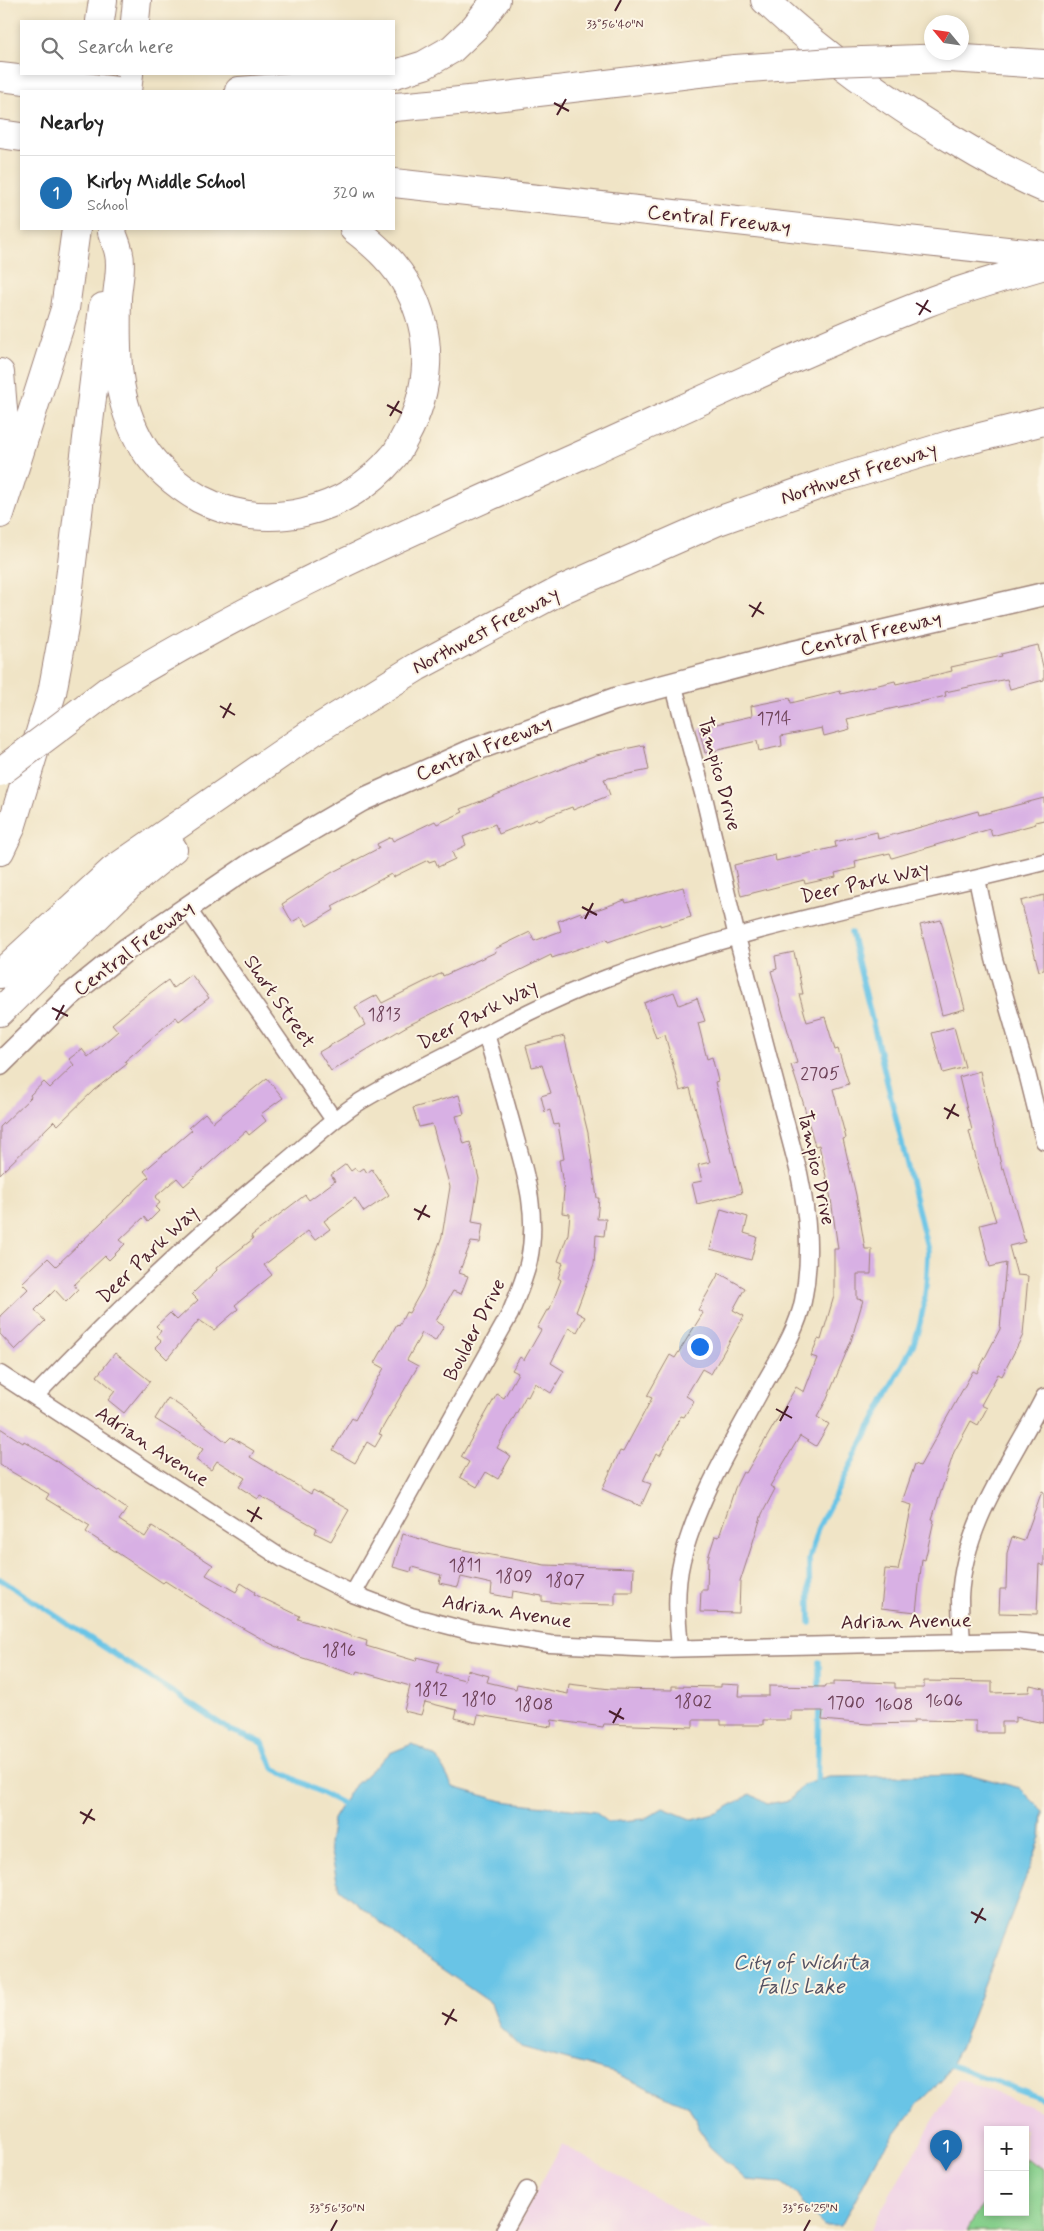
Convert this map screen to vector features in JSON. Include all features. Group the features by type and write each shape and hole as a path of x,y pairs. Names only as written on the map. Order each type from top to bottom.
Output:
{"highway":[{"path":"100,20 103,0"},
{"path":"135,20 137,0"},
{"path":"395,74 424,65 452,49 475,27 496,0"},
{"path":"765,0 812,43 891,102 981,157 1044,188"},
{"path":"395,107 505,98 666,76 833,62 949,58 1044,64"},
{"path":"92,90 94,75"},
{"path":"127,90 129,75"},
{"path":"253,90 373,81 392,75"},
{"path":"0,76 109,90"},
{"name":"Central Freeway","path":"395,182 1044,255"},
{"path":"3,507 65,309 76,230"},
{"path":"112,230 119,255 117,374 128,417 144,448 159,468 184,490 213,505 244,515 277,518 318,510 348,496 370,479 394,457 412,424 423,394 427,367 426,342 420,315 409,288 394,266 374,244 355,230"},
{"path":"0,852 11,828 52,694 64,628 112,230"},
{"path":"0,772 110,688 176,648 297,585 843,336 930,302 1044,265"},
{"path":"0,373 4,422 3,507"},
{"name":"Northwest Freeway","path":"0,974 113,870 314,731 417,667 561,590 718,521 828,482 930,450 1044,421"},
{"path":"0,1012 129,885 314,731"}],"main road":[{"name":"Central Freeway","path":"0,1064 69,996 127,949 250,865 362,800 471,751 615,699 786,654 1044,594"}],"street":[{"name":"Tampico Drive","path":"673,683 704,796 737,937 799,1173 809,1238 809,1268 803,1303 793,1332 725,1457 693,1525 682,1562 678,1592 677,1616 680,1647"},
{"name":"Deer Park Way","path":"35,1396 196,1237 334,1120 394,1082 486,1034 564,996 607,978 737,937 832,912 1044,862"},
{"path":"976,879 994,959 1027,1073 1044,1141"},
{"name":"Short Street","path":"187,908 334,1120"},
{"name":"Boulder Drive","path":"353,1594 501,1330 523,1283 529,1259 533,1232 533,1204 524,1165 486,1034"},
{"name":"Adrian Avenue","path":"0,1374 284,1559 353,1594 411,1616 473,1632 550,1644 657,1649 1015,1641 1044,1644"},
{"path":"962,1643 960,1596 965,1563 973,1537 996,1480 1044,1397"},
{"path":"504,2231 527,2190"}],"shaded area":[{"path":"958,2078 1044,2112 1044,2231 869,2231"},
{"path":"562,2144 714,2231 515,2231"}],"green space":[{"path":"1029,2160 1044,2169 1044,2231 967,2231 984,2201 984,2216 1029,2216"}],"water":[{"name":"City of Wichita Falls Lake","path":"412,1744 437,1757 453,1787 502,1801 595,1812 608,1822 644,1819 663,1808 693,1820 717,1813 750,1794 767,1804 790,1800 803,1785 829,1777 972,1775 1020,1788 1043,1811 1041,1838 960,2048 944,2078 918,2104 877,2158 841,2226 824,2226 804,2206 797,2194 782,2183 746,2180 709,2146 689,2107 615,2073 521,2047 500,2027 491,2003 419,1953 339,1889 329,1844 333,1819 352,1788 390,1753"}],"building":[{"path":"1038,645 1044,671 1044,680 1010,689 1007,679 945,692 946,696 847,719 850,729 824,736 822,728 781,736 782,746 759,751 757,741 705,753 699,728 752,716 751,706 790,698 791,703 840,691 841,694 895,681 896,684 952,671 951,667 1002,656 1001,654"},
{"path":"644,745 649,770 604,779 610,795 573,810 572,807 499,834 495,824 463,837 466,845 452,852 455,859 438,867 435,860 429,862 428,860 393,877 391,874 332,906 334,910 307,926 301,917 292,922 282,904 331,873 379,848 377,844 391,837 393,841 435,821 437,824 463,812 461,809 596,755"},
{"path":"1044,798 1044,820 1035,822 1036,824 992,836 990,829 892,858 890,853 855,861 856,868 835,873 836,877 805,884 804,880 741,896 734,865 775,855 776,861 836,847 835,842 877,832 878,839 978,811 979,815"},
{"path":"683,887 691,917 660,926 660,924 608,942 607,939 552,958 551,955 407,1026 331,1071 319,1052 365,1025 355,1007 377,995 382,1003 442,973 443,976 496,952 495,949 530,932 534,941 561,931 558,921 581,912 582,915 625,900 626,903"},
{"path":"1044,895 1044,970 1039,971 1021,901"},
{"path":"941,920 965,1009 942,1015 920,925"},
{"path":"794,952 803,994 799,994 807,1022 825,1017 835,1050 838,1049 849,1084 833,1089 846,1138 843,1139 856,1195 865,1249 872,1249 871,1274 857,1274 857,1299 863,1300 851,1341 827,1399 817,1417 829,1424 816,1446 800,1436 770,1486 775,1489 762,1514 740,1582 739,1613 700,1612 701,1590 707,1590 708,1558 715,1536 719,1537 735,1488 743,1472 746,1473 796,1387 804,1392 817,1358 811,1356 818,1339 821,1340 834,1296 834,1249 838,1249 831,1199 819,1145 815,1146 791,1065 797,1063 771,971 777,969 775,956"},
{"path":"191,974 209,998 179,1021 176,1017 125,1061 127,1064 94,1090 58,1125 54,1121 0,1174 0,1127 31,1097 30,1095 44,1082 50,1088 74,1065 69,1059 82,1049 88,1057 118,1031 112,1024 142,999 168,980 173,988"},
{"path":"674,992 679,1005 697,998 705,1021 698,1023 707,1059 712,1057 718,1081 715,1082 742,1193 697,1204 692,1183 702,1181 698,1165 710,1162 690,1088 680,1091 665,1035 656,1038 644,1003"},
{"path":"954,1027 965,1067 943,1073 932,1033"},
{"path":"564,1036 588,1133 597,1198 599,1198 597,1219 606,1219 604,1236 596,1235 594,1264 576,1312 585,1317 577,1332 569,1328 551,1363 564,1371 551,1393 535,1383 497,1448 511,1456 498,1479 486,1472 477,1487 460,1477 469,1462 461,1457 497,1394 504,1398 518,1373 512,1370 520,1357 524,1360 541,1330 537,1328 547,1310 549,1311 561,1280 558,1278 563,1263 558,1261 568,1234 570,1214 562,1213 564,1191 559,1160 564,1159 558,1124 554,1125 550,1110 545,1112 541,1096 551,1093 542,1065 532,1067 526,1046"},
{"path":"980,1071 1002,1169 1004,1168 1025,1242 1009,1246 1017,1275 1028,1276 1023,1335 1002,1376 998,1374 981,1405 987,1408 978,1425 971,1421 954,1452 932,1519 934,1520 925,1560 922,1559 916,1612 881,1608 885,1569 898,1570 912,1505 902,1502 915,1464 920,1466 973,1371 977,1373 1000,1329 1006,1263 990,1267 980,1225 996,1221 969,1131 972,1130 959,1077"},
{"path":"267,1078 283,1098 261,1114 266,1121 249,1135 246,1131 184,1186 177,1178 155,1197 160,1203 155,1207 159,1211 148,1222 144,1217 120,1240 125,1244 109,1260 105,1256 74,1285 78,1290 66,1302 55,1290 35,1310 45,1321 15,1350 0,1334 0,1316 28,1289 22,1283 48,1258 56,1266 149,1177 144,1171 192,1130 189,1127 205,1113 213,1122"},
{"path":"459,1095 464,1114 456,1116 464,1144 470,1142 479,1179 472,1222 483,1224 480,1243 471,1242 459,1273 468,1276 461,1294 453,1291 436,1321 444,1326 435,1341 422,1333 407,1360 418,1366 379,1434 382,1435 375,1447 367,1442 355,1463 333,1450 352,1418 355,1420 384,1368 375,1363 397,1324 399,1326 406,1312 409,1313 423,1288 442,1236 450,1187 432,1124 419,1127 413,1108"},
{"path":"346,1164 351,1171 355,1168 358,1172 364,1168 367,1173 372,1169 389,1195 364,1212 355,1198 324,1221 330,1229 315,1240 308,1231 264,1265 272,1275 235,1305 238,1309 214,1330 199,1320 167,1359 155,1347 161,1341 157,1336 161,1331 156,1326 170,1313 177,1320 198,1300 192,1294 217,1270 216,1268 253,1239 251,1236 305,1195 309,1200 335,1181 331,1175"},
{"path":"721,1209 748,1217 744,1233 757,1237 751,1260 710,1249"},
{"path":"719,1273 745,1288 733,1310 744,1316 711,1374 702,1369 686,1396 694,1401 684,1417 681,1416 660,1455 656,1453 643,1481 651,1484 641,1506 602,1489 620,1451 623,1452 652,1398 647,1396 670,1355 675,1358 703,1313 698,1310"},
{"path":"115,1353 150,1381 124,1413 108,1400 115,1391 97,1376"},
{"path":"168,1398 226,1442 231,1437 254,1451 250,1457 311,1494 313,1490 349,1510 331,1541 315,1533 317,1528 260,1496 258,1499 239,1487 245,1478 217,1461 211,1470 196,1460 203,1449 155,1419"},
{"path":"0,1428 58,1462 127,1509 119,1520 145,1537 152,1526 213,1565 206,1575 236,1592 241,1583 255,1592 254,1594 300,1616 298,1619 367,1641 366,1646 416,1661 417,1657 439,1663 436,1673 465,1680 467,1670 489,1676 487,1682 516,1689 517,1684 568,1694 569,1684 610,1689 672,1690 672,1686 721,1687 721,1684 740,1685 739,1696 769,1696 769,1686 824,1687 825,1685 834,1685 834,1681 895,1683 895,1688 924,1688 924,1681 992,1682 992,1693 1029,1692 1030,1685 1044,1688 1044,1723 1015,1717 1015,1722 1002,1722 1002,1733 976,1733 976,1721 914,1720 914,1723 868,1724 822,1720 823,1711 791,1711 791,1720 763,1720 763,1725 721,1725 721,1720 693,1720 693,1727 604,1724 603,1727 552,1720 551,1727 478,1715 476,1724 455,1718 457,1710 425,1702 421,1715 404,1711 410,1686 358,1671 356,1675 300,1657 269,1643 205,1607 165,1581 163,1583 86,1532 90,1526 46,1499 49,1494 0,1465"},
{"path":"1042,1491 1044,1492 1044,1566 1039,1564 1037,1614 999,1613 1000,1589 1006,1589 1007,1553 1012,1537 1024,1541"},
{"path":"403,1534 448,1547 545,1565 634,1568 633,1592 615,1592 615,1605 568,1604 542,1601 542,1596 513,1591 512,1598 491,1594 492,1584 461,1577 458,1587 439,1583 441,1575 412,1567 411,1572 393,1567"}],"waterway":[{"path":"810,1623 809,1559 818,1528 914,1343 923,1309 927,1275 928,1251 851,933"},
{"path":"0,1579 230,1730 263,1743 273,1768 349,1807"},
{"path":"819,1662 819,1692"},
{"path":"817,1787 819,1704"},
{"path":"945,2063 1044,2099"}],"place":[{"name":"Kirby Middle School","path":"946,2171"}]}
